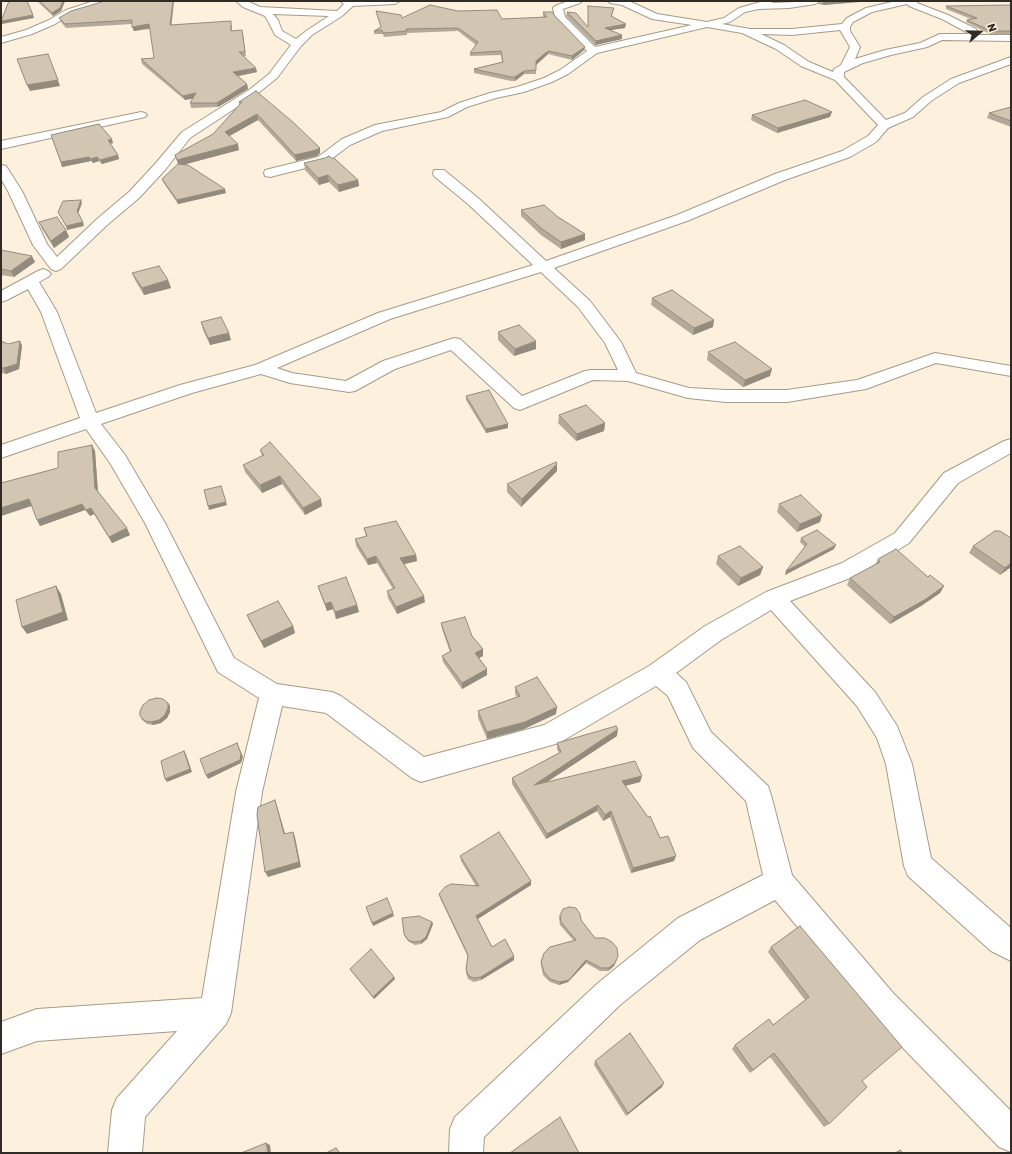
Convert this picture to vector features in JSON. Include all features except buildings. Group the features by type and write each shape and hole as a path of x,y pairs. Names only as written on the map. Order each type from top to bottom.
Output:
{"street":[{"path":"69,12 79,1"},
{"path":"1,40 29,32 69,12 103,1"},
{"path":"241,1 246,5 268,14 273,20 278,33 297,44"},
{"path":"1,297 32,281 56,266 102,222 134,195 160,167 186,135 253,92 273,76 297,44 309,33 339,14 349,2 395,1"},
{"path":"577,1 558,8 560,18 593,51"},
{"path":"613,1 624,2 655,17 744,30 792,32 845,27"},
{"path":"270,173 322,160 346,142 379,128 444,115 463,105 537,84 564,72 593,51 727,20 742,10 766,4 769,1"},
{"path":"759,6 789,5 815,1"},
{"path":"846,67 855,47 845,31 845,27 850,20 869,10 908,1"},
{"path":"912,1 912,4 945,17 973,31 976,39"},
{"path":"258,10 339,14"},
{"path":"744,30 780,47 805,64 839,78 884,125"},
{"path":"839,78 838,71 846,67 889,52 923,45 940,38 1011,38"},
{"path":"1,452 186,389 260,369 384,316 544,267 682,218 780,177 846,154 872,139 884,125 909,115 928,99 955,81 1011,60"},
{"path":"1,145 141,115"},
{"path":"1,169 15,191 40,245 56,266"},
{"path":"439,173 473,201 584,304 613,342 629,376"},
{"path":"1,195 15,191"},
{"path":"32,281 50,312 90,421 118,460 156,523 226,665 272,694 332,703 421,770 550,735 658,673 713,632 774,598 850,569 902,538 951,478 1011,445"},
{"path":"260,369 290,378 349,387 389,365 454,343 520,404 591,375 629,376 688,392 726,396 787,396 860,385 935,358 1011,371"},
{"path":"774,598 796,624 866,699 888,734 899,764 918,866 1002,940 1011,946"},
{"path":"658,673 677,688 702,740 758,795 779,882 883,1005 1011,1135"},
{"path":"125,1153 129,1110 215,1013 250,792 272,694"},
{"path":"466,1153 467,1129 609,994 689,929 779,882"},
{"path":"1,1038 37,1025 215,1013"}]}
